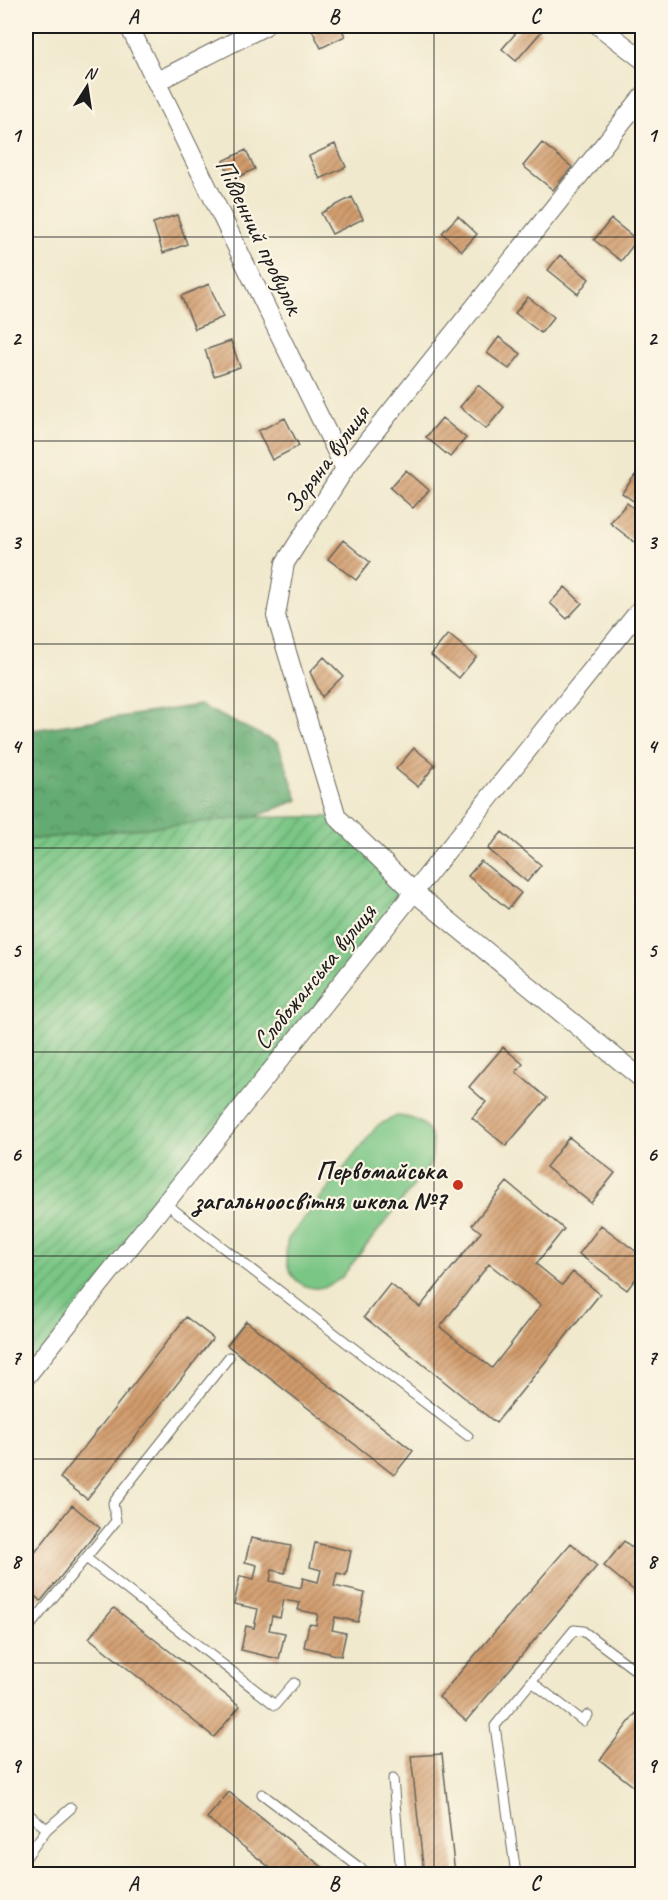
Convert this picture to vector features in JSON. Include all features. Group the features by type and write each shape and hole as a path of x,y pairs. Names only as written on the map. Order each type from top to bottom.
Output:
{"street":[{"name":"Південний провулок","path":"129,26 345,469"},
{"path":"156,82 265,26"},
{"path":"599,26 642,59"},
{"name":"Зоряна вулиця","path":"642,97 345,469 285,563 276,616 337,817 414,892 642,1079"},
{"name":"Слобожанська вулиця","path":"26,1377 642,607"}],"lane":[{"path":"165,1203 468,1436"},
{"path":"26,1631 116,1521 112,1503 229,1357"},
{"path":"86,1558 275,1706 294,1683"},
{"path":"26,1603 30,1607 34,1621"},
{"path":"516,1875 495,1726 574,1630 583,1631 642,1676"},
{"path":"532,1682 583,1721 588,1715"},
{"path":"393,1779 401,1875"},
{"path":"262,1794 368,1875"},
{"path":"26,1857 47,1829 71,1808"},
{"path":"26,1812 47,1829"}],"green space":[{"path":"199,705 278,743 298,800 255,817 26,840 26,731"},
{"path":"255,817 337,817 414,892 26,1377 26,840"},
{"path":"397,1116 416,1120 428,1130 433,1145 430,1165 341,1278 329,1285 317,1288 307,1287 298,1282 287,1264 288,1239 378,1125"}],"building":[{"path":"310,26 340,26 345,36 321,48"},
{"path":"522,26 533,26 541,32 516,61 502,49"},
{"path":"542,143 572,167 553,190 523,166"},
{"path":"335,144 346,167 320,179 309,156"},
{"path":"246,150 255,169 232,180 223,161"},
{"path":"352,197 363,219 332,234 321,213"},
{"path":"177,215 187,244 163,253 153,223"},
{"path":"458,216 477,234 462,251 442,233"},
{"path":"611,219 637,240 621,261 594,240"},
{"path":"560,255 589,279 578,294 548,270"},
{"path":"209,284 223,317 195,329 181,296"},
{"path":"528,297 554,317 541,333 515,313"},
{"path":"499,337 521,354 509,369 487,353"},
{"path":"231,341 240,367 214,376 205,350"},
{"path":"478,385 504,407 486,429 460,407"},
{"path":"285,418 299,446 272,460 258,431"},
{"path":"442,418 466,438 450,457 426,437"},
{"path":"406,470 429,490 413,508 390,488"},
{"path":"635,475 642,481 642,507 622,493"},
{"path":"627,503 642,515 642,537 637,544 610,523"},
{"path":"343,540 370,562 356,580 328,559"},
{"path":"565,587 582,603 567,619 550,603"},
{"path":"448,634 476,657 459,678 431,655"},
{"path":"324,657 343,676 322,697 310,672"},
{"path":"414,748 435,765 418,787 396,769"},
{"path":"502,832 541,865 527,882 488,849"},
{"path":"481,861 521,893 508,909 468,876"},
{"path":"503,1047 523,1064 516,1072 547,1098 506,1146 472,1118 486,1102 469,1087"},
{"path":"569,1137 615,1173 591,1203 546,1167"},
{"path":"507,1182 564,1229 536,1264 562,1285 573,1272 600,1294 496,1423 364,1317 390,1284 420,1307 481,1232 472,1225","holes":["489,1264 541,1305 492,1368 440,1327"]},
{"path":"601,1225 642,1256 642,1270 627,1290 579,1254"},
{"path":"186,1317 213,1338 87,1499 60,1478"},
{"path":"246,1321 413,1451 394,1475 227,1345"},
{"path":"72,1505 100,1528 41,1601 26,1589 26,1564"},
{"path":"251,1538 291,1546 285,1573 272,1570 270,1581 301,1588 303,1578 318,1582 321,1570 310,1567 315,1543 351,1551 346,1575 337,1573 334,1586 365,1593 358,1622 335,1617 332,1630 346,1633 341,1656 304,1647 309,1624 316,1625 318,1614 298,1610 300,1603 284,1600 280,1618 272,1616 269,1630 285,1633 279,1659 241,1650 246,1626 254,1628 258,1609 234,1604 240,1576 254,1579 257,1565 245,1562"},
{"path":"624,1541 642,1555 642,1597 604,1566"},
{"path":"571,1543 597,1566 466,1721 439,1697"},
{"path":"114,1608 240,1706 214,1737 89,1638"},
{"path":"636,1713 642,1718 642,1793 600,1760"},
{"path":"442,1754 455,1874 424,1874 411,1756"},
{"path":"229,1792 331,1874 278,1874 207,1818"}],"place":[{"name":"Первомайська загальноосвітня школа №7","path":"458,1185"}]}
